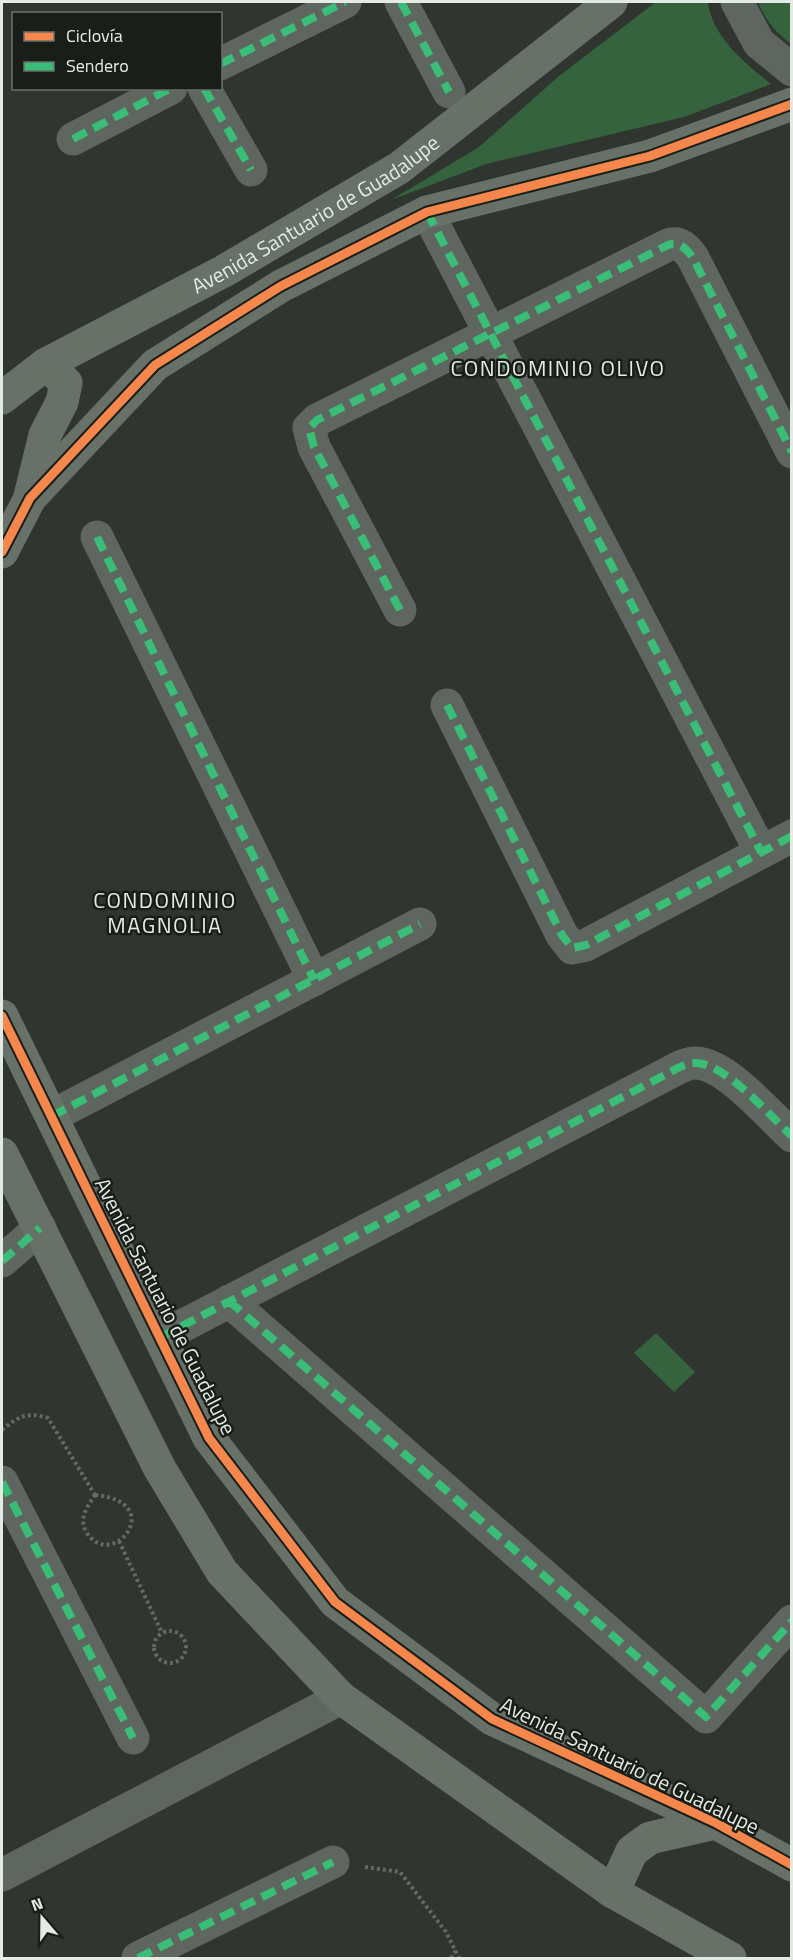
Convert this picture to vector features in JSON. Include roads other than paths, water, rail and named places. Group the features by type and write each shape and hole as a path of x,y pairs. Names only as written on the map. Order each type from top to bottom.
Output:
{"street":[{"path":"222,63 345,2"},
{"path":"401,2 449,92"},
{"name":"Avenida Santuario de Guadalupe","path":"2,398 46,364 224,271 399,168 611,2"},
{"path":"737,2 759,43 792,70"},
{"path":"73,139 167,90"},
{"path":"205,90 250,170"},
{"path":"30,498 155,365 280,286 427,212 650,156 792,104"},
{"path":"427,212 761,852"},
{"path":"400,610 314,447 309,428 317,420 668,245 680,245 688,249 792,452"},
{"path":"2,552 30,498 45,435 62,402 66,383 46,364"},
{"path":"97,537 314,980"},
{"path":"447,705 562,935 572,948 586,945 792,836"},
{"path":"52,1116 420,924"},
{"name":"Avenida Santuario de Guadalupe","path":"2,1016 209,1438 335,1602 492,1719 716,1823 792,1865"},
{"path":"161,1337 679,1068 695,1062 712,1065 726,1075 792,1136"},
{"path":"2,1154 160,1469 222,1572 341,1698 613,1892 729,1959"},
{"path":"2,1261 40,1228"},
{"path":"219,1307 706,1716 792,1622"},
{"path":"2,1482 133,1738"},
{"path":"2,1875 341,1698"},
{"path":"613,1892 632,1851 650,1838 716,1823"},
{"path":"138,1959 333,1862"}],"district":[{"name":"CONDOMINIO OLIVO","path":"558,368"},
{"name":"CONDOMINIO MAGNOLIA","path":"165,912"}]}
